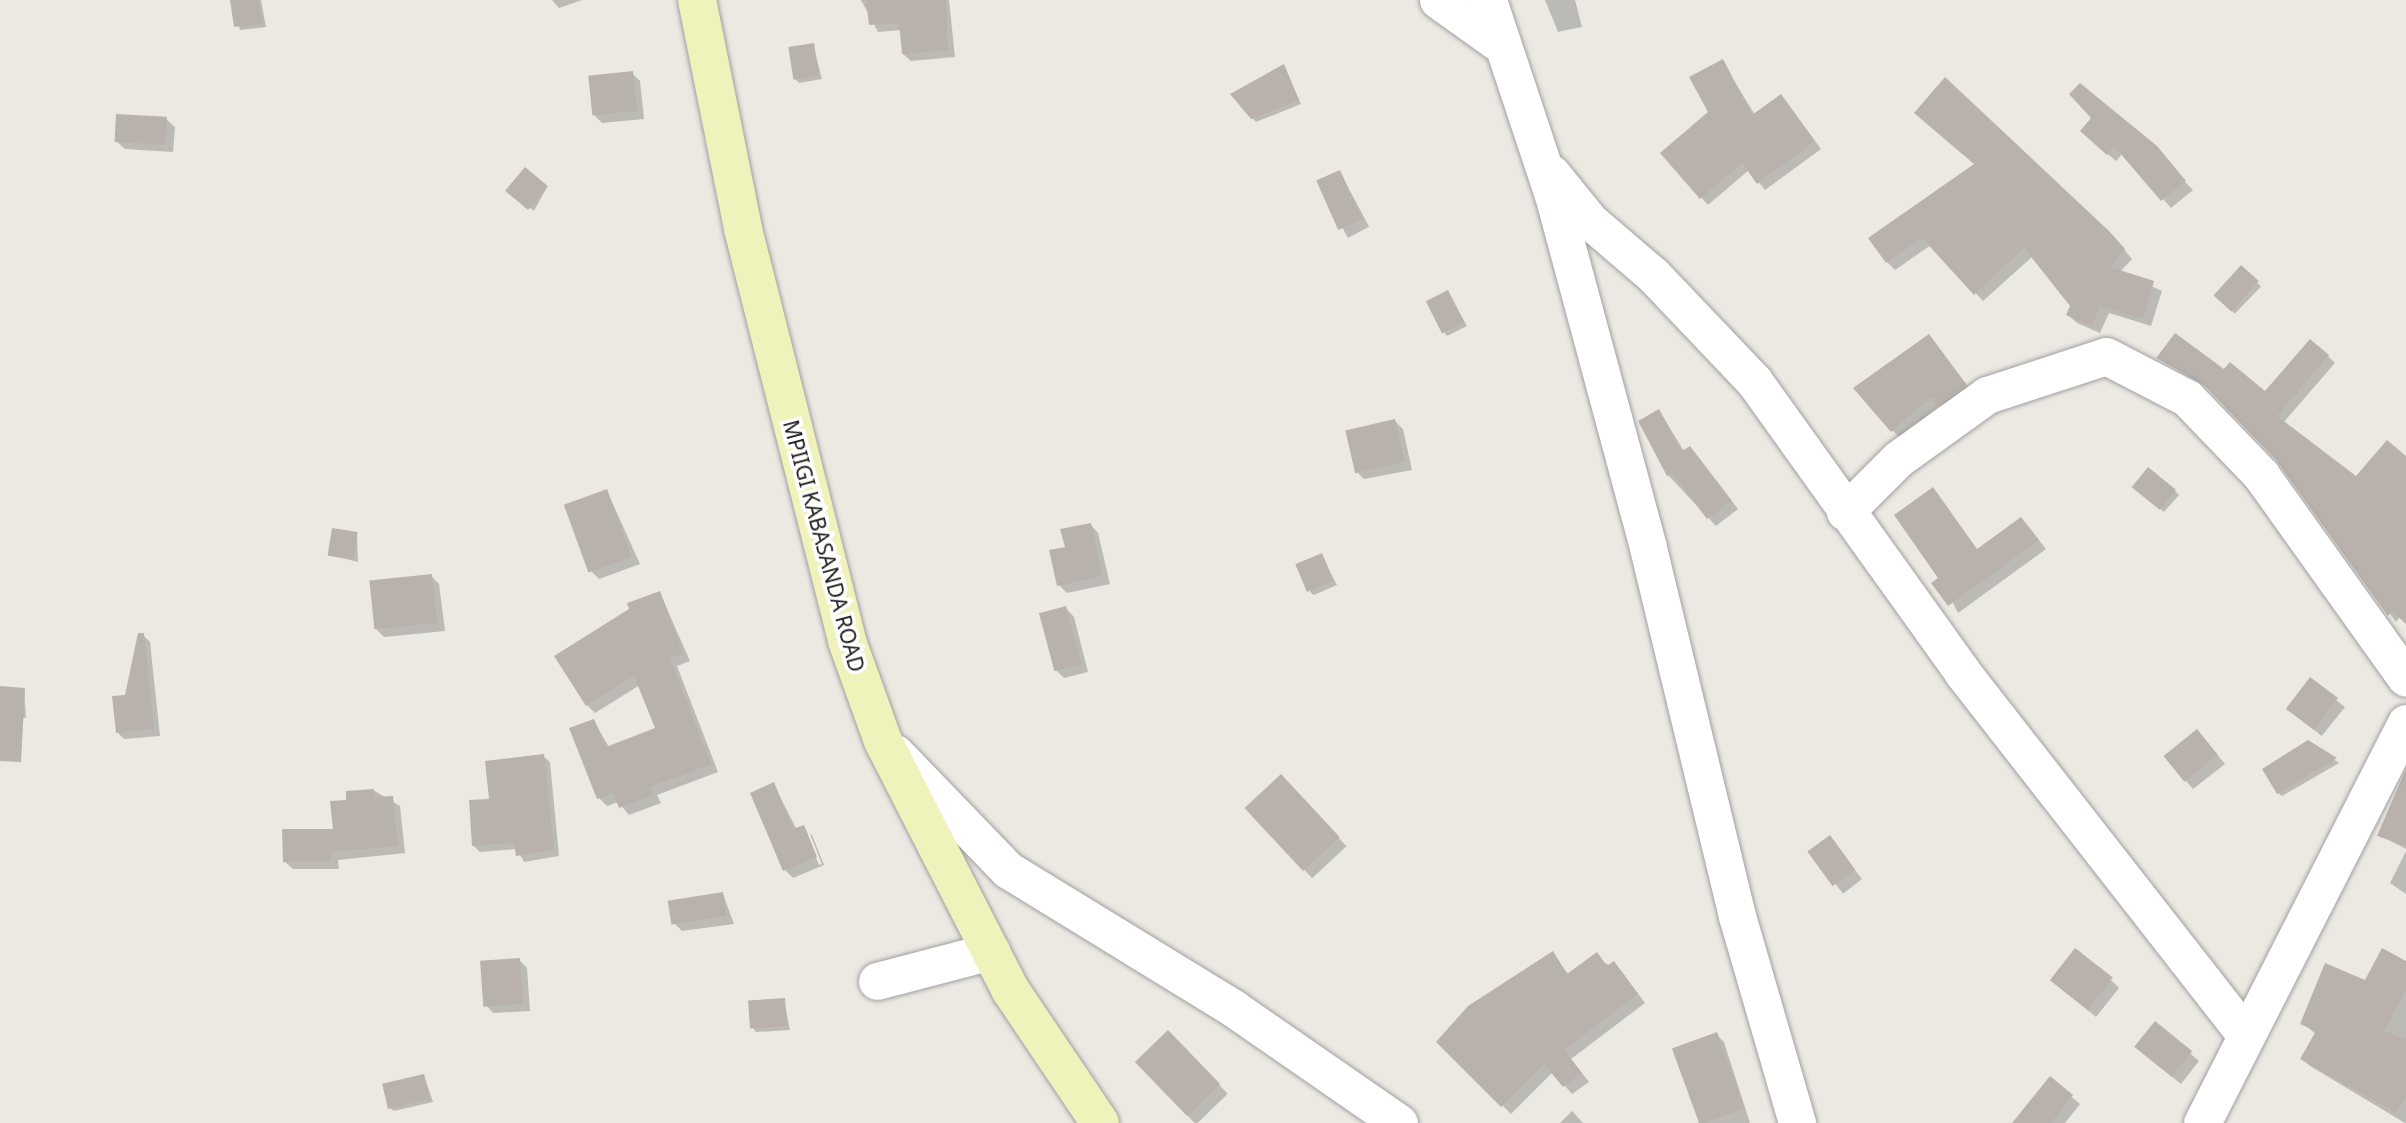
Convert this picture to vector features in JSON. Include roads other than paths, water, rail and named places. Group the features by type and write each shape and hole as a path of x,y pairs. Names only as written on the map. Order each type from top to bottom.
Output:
{"main road":[{"name":"MPIIGI KABASANDA ROAD","path":"697,0 789,421 847,641 883,741 991,951 1100,1123"}],"street":[{"path":"1438,0 1501,45"},
{"path":"1488,0 1542,162 1797,1123"},
{"path":"1542,162 1590,221 1653,275 1754,381 1845,512 2244,1033"},
{"path":"1845,512 1898,459 1987,396 2106,356 2188,398 2262,475 2406,678"},
{"path":"2202,1123 2244,1033 2406,723"},
{"path":"883,741 1008,870 1233,1008 1399,1123"},
{"path":"877,981 991,951"}]}
